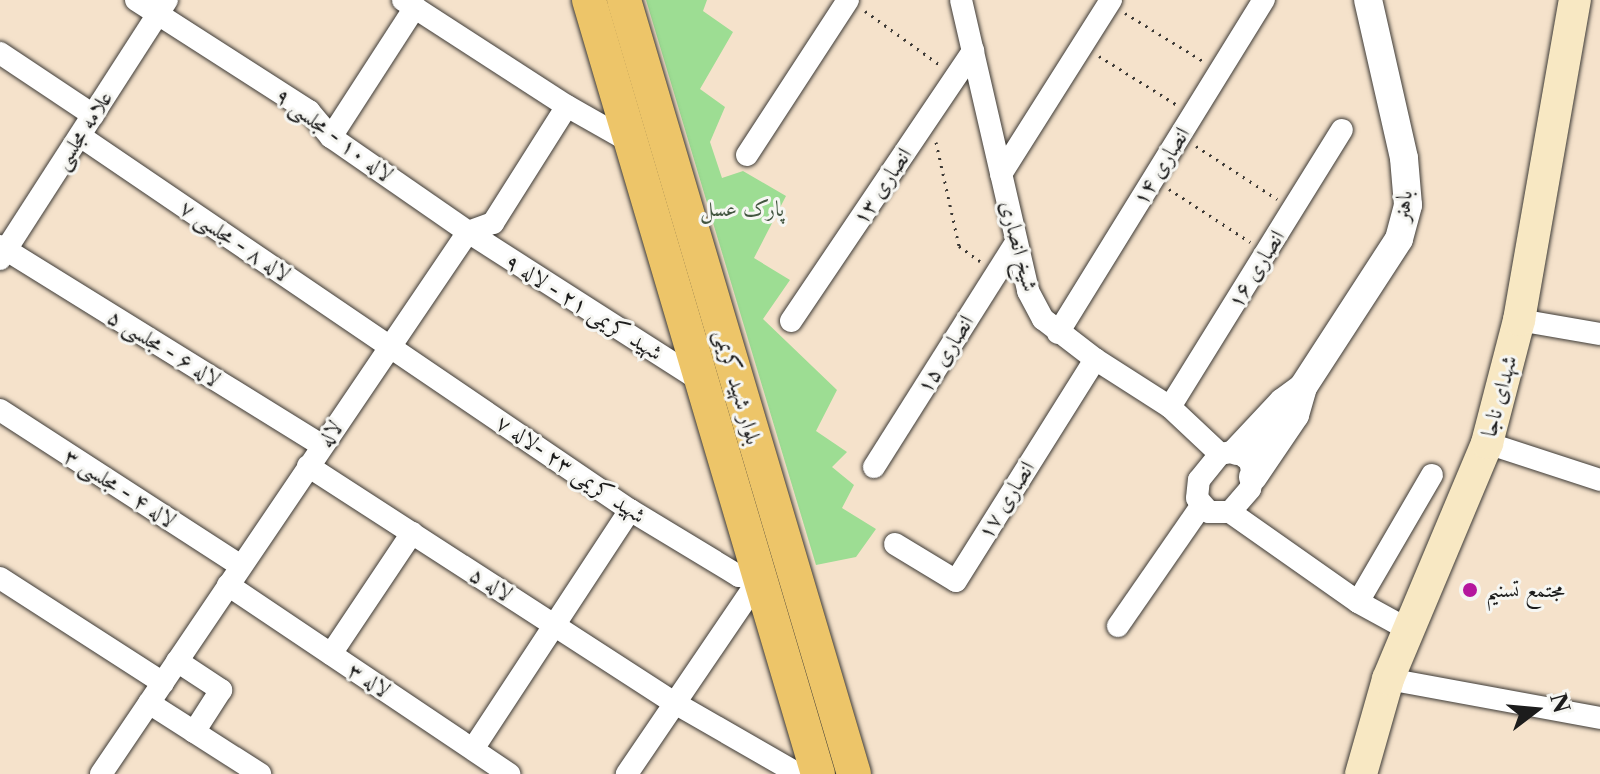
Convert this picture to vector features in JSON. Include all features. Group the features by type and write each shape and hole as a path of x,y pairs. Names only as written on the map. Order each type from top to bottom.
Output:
{"main road":[{"name":"بلوار شهید کریمی","path":"589,0 760,578 806,772"},
{"name":"بلوار شهید کریمی","path":"624,0 854,774"},
{"name":"شهدای ناجا","path":"1361,774 1388,679 1487,443 1519,320 1575,0"}],"street":[{"name":"لاله ۱۰ - مجلسی ۹","path":"136,0 162,7 309,111 331,137 468,232"},
{"path":"747,155 848,0"},
{"name":"شیخ انصاری","path":"961,0 1028,291 1043,319 1095,359 1170,407 1228,452"},
{"name":"انصاری ۱۴","path":"1058,333 1264,0"},
{"name":"باهنر","path":"1253,477 1295,415 1303,387 1399,239 1408,205 1404,158 1368,0"},
{"path":"1001,174 1110,2"},
{"path":"331,137 409,4 567,106 632,143"},
{"name":"علامه مجلسی","path":"2,252 162,7"},
{"name":"انصاری ۱۳","path":"791,321 973,51"},
{"path":"0,53 93,115"},
{"name":"لاله","path":"101,774 468,232 493,223 567,106"},
{"name":"انصاری ۱۶","path":"1170,407 1342,130"},
{"name":"لاله ۸ - مجلسی ۷","path":"80,136 390,345"},
{"name":"شهید کریمی ۲۱ - لاله ۹","path":"468,232 701,381"},
{"name":"انصاری ۱۵","path":"874,467 1016,242"},
{"name":"لاله ۶ - مجلسی ۵","path":"2,252 322,446"},
{"path":"1519,320 1600,334"},
{"name":"شهید کریمی ۲۳ -لاله ۷","path":"390,345 630,510 739,576 760,578"},
{"name":"انصاری ۱۷","path":"895,544 956,581 1095,359"},
{"name":"باهنر","path":"1228,452 1303,387"},
{"name":"لاله ۴ - مجلسی ۳","path":"0,410 241,566"},
{"path":"1487,443 1600,480"},
{"path":"1228,452 1250,461 1253,477 1244,500 1230,512 1217,514 1201,506 1197,498 1199,480 1228,452"},
{"name":"لاله ۵","path":"308,466 673,702 806,772"},
{"path":"1358,602 1432,475"},
{"path":"1118,626 1201,506"},
{"path":"473,749 630,510"},
{"path":"1230,512 1358,602 1409,630"},
{"path":"331,654 412,533"},
{"path":"0,578 163,683"},
{"path":"627,774 760,578"},
{"name":"لاله ۳","path":"228,585 509,774"},
{"path":"177,661 221,690 194,732"},
{"path":"1388,679 1600,718"},
{"path":"149,703 260,774"}],"path":[{"path":"848,0 956,76"},
{"path":"1110,2 1220,72"},
{"path":"1082,45 1193,114"},
{"path":"930,114 959,246 997,272"},
{"path":"1180,135 1293,210"},
{"path":"1153,178 1266,252"}],"green space":[{"name":"پارک عسل","path":"646,0 707,0 703,11 733,32 700,89 725,107 710,142 722,178 743,171 786,196 754,258 790,280 763,319 837,390 816,431 847,452 832,467 854,485 842,508 876,529 856,557 816,565"}],"place":[{"name":"مجتمع تسنیم","path":"1470,590"}]}
